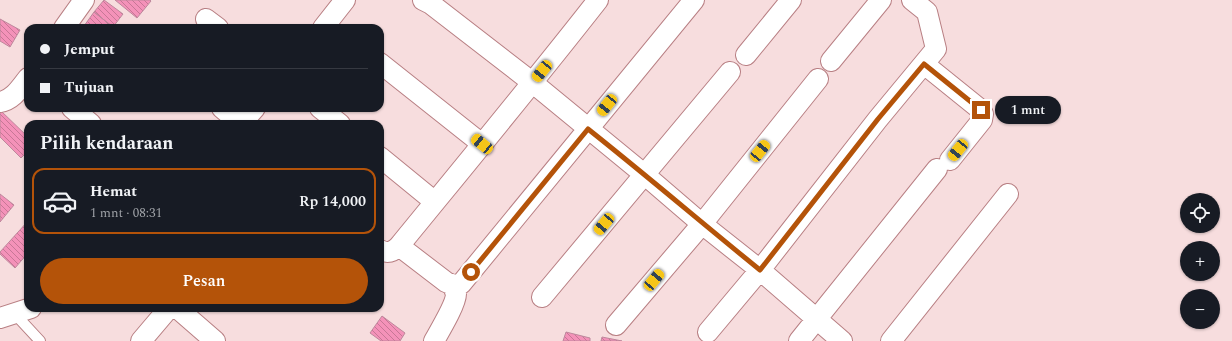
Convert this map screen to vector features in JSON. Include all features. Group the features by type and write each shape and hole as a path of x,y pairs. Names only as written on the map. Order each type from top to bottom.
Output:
{"street":[{"path":"67,24 84,0"},
{"path":"331,24 345,0"},
{"path":"423,0 532,83 645,175 702,224 760,270 842,341"},
{"path":"384,252 394,251 399,246 598,0"},
{"path":"399,246 446,282 453,285 461,284 694,0"},
{"path":"746,55 791,0"},
{"path":"831,61 881,0"},
{"path":"708,332 760,270 878,119 936,49 927,12 912,0"},
{"path":"799,341 943,164 982,120 983,114 981,110 924,64"},
{"path":"384,66 482,144"},
{"path":"542,297 730,72"},
{"path":"616,326 702,224 818,79"},
{"path":"0,102 6,101 16,93 24,83"},
{"path":"77,112 86,120"},
{"path":"227,112 236,120"},
{"path":"244,120 252,112"},
{"path":"325,112 335,120"},
{"path":"384,160 435,202"},
{"path":"891,341 1008,194"},
{"path":"434,341 452,308 456,295 453,285"},
{"path":"141,341 166,312"},
{"path":"182,312 215,341"}],"lane":[{"path":"16,313 40,341"}],"building":[{"path":"104,0 123,14 115,24 109,24 94,12"},
{"path":"115,0 150,0 151,1 137,18"},
{"path":"94,12 109,24 85,24"},
{"path":"0,19 20,30 10,47 0,41"},
{"path":"0,110 24,133 24,155 21,158 0,137"},
{"path":"0,194 14,205 0,222"},
{"path":"24,225 24,258 15,268 0,254 0,252"},
{"path":"382,316 405,333 400,341 381,341 370,333"},
{"path":"566,332 590,338 590,341 563,341"},
{"path":"602,337 622,341 601,341"}],"route":[{"path":"471,272 588,129 760,270 878,119 924,64 981,110"}]}
